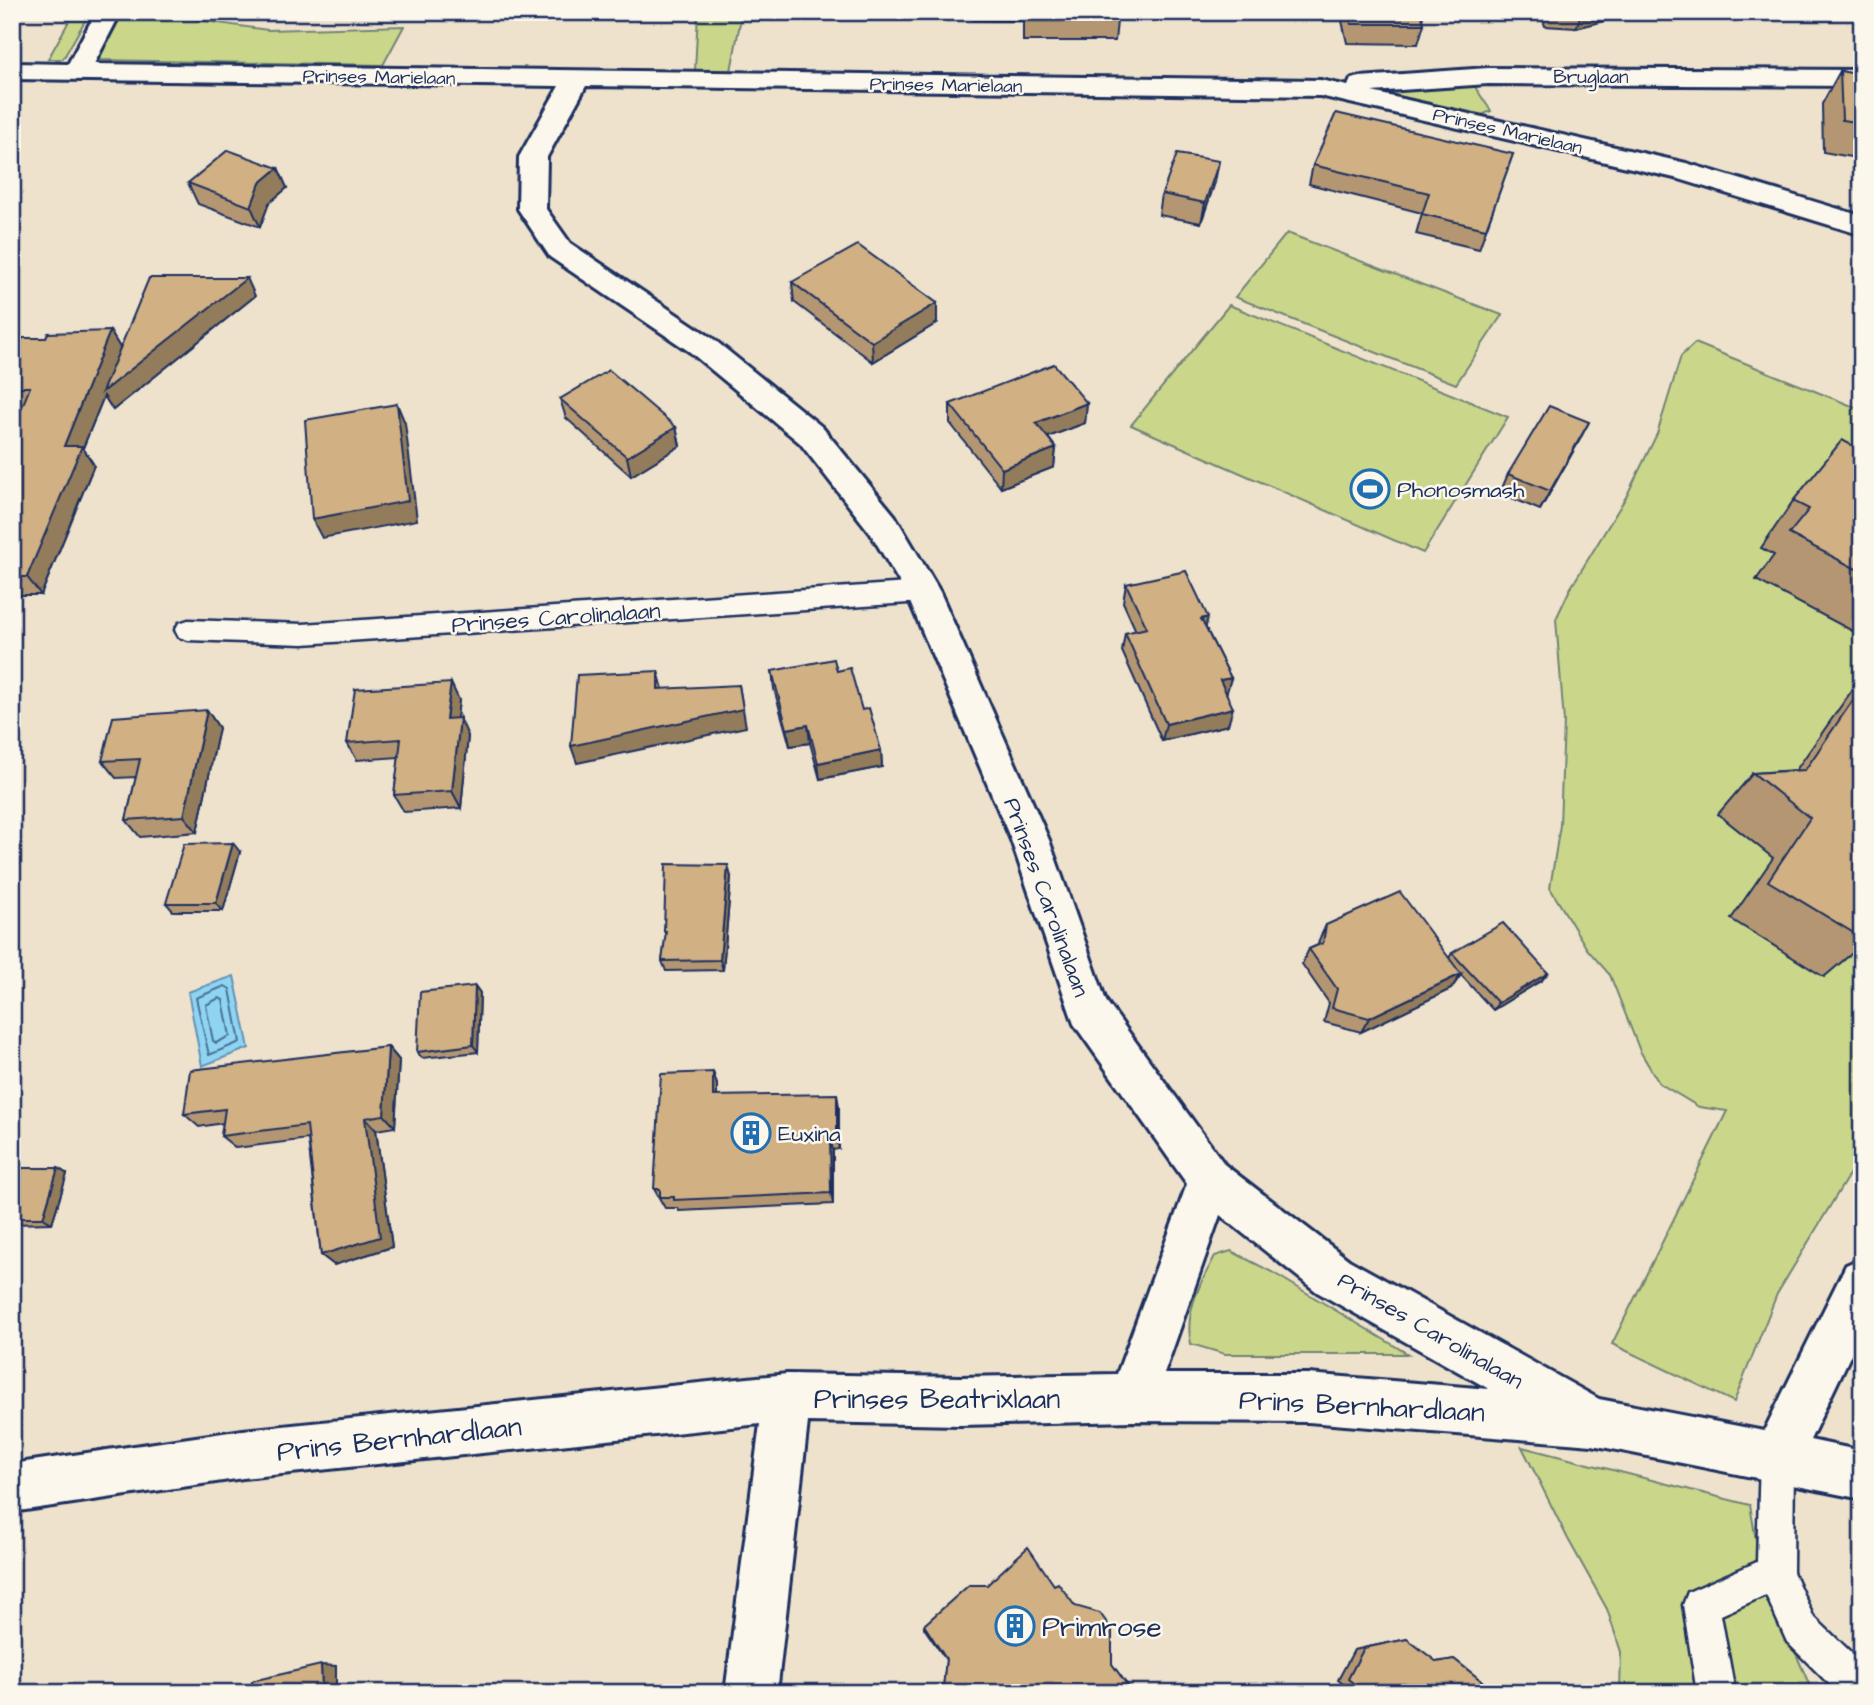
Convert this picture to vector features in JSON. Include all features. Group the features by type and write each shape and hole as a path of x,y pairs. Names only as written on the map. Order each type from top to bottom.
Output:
{"street":[{"path":"76,71 109,12"},
{"name":"Prinses Marielaan","path":"12,71 1320,88 1504,104 1685,172 1862,226"},
{"name":"Bruglaan","path":"1320,88 1504,104 1862,78"},
{"name":"Prinses Carolinalaan","path":"576,80 533,157 532,209 560,250 701,345 811,435 883,525 923,592 1030,840 1089,1011 1210,1180 1333,1276 1592,1421"},
{"path":"1132,1396 1210,1180"},
{"path":"1777,1457 1862,1281"},
{"name":"Prinses Beatrixlaan","path":"751,1693 787,1398 960,1401 1132,1396"},
{"name":"Prins Bernhardlaan","path":"1132,1396 1308,1398 1592,1421"},
{"name":"Prins Bernhardlaan","path":"12,1488 243,1454 787,1398"},
{"path":"1592,1421 1862,1475"}],"lane":[{"name":"Prinses Carolinalaan","path":"188,630 303,634 923,592"},
{"path":"1777,1457 1776,1573 1800,1629 1862,1690"},
{"path":"1716,1693 1701,1605 1776,1573"}],"green space":[{"path":"74,12 90,12 63,59 48,59"},
{"path":"117,12 183,12 183,18 268,30 404,26 383,65 98,60"},
{"path":"698,12 742,12 731,71 695,71"},
{"path":"1473,84 1491,111 1482,115 1380,95 1379,88"},
{"path":"1287,233 1502,315 1456,384 1235,297"},
{"name":"Phonosmash","path":"1229,305 1508,417 1423,553 1131,425"},
{"path":"1695,343 1862,410 1862,1153 1777,1294 1734,1402 1612,1344 1727,1111 1699,1107 1659,1083 1640,1051 1610,975 1587,949 1550,888 1560,825 1564,722 1556,619 1570,589 1626,497 1657,434 1681,356"},
{"path":"1231,1251 1272,1272 1408,1354 1225,1354 1191,1344 1190,1321 1199,1288 1215,1256"},
{"path":"1522,1447 1750,1505 1762,1576 1813,1693 1620,1693 1621,1652 1607,1609"}],"water":[{"path":"234,976 249,1048 202,1066 188,992"}],"building":[{"path":"1349,12 1421,12 1424,24 1351,24"},
{"path":"1840,71 1862,75 1862,123 1842,120"},
{"path":"1336,113 1513,154 1486,229 1422,214 1429,193 1313,165"},
{"path":"228,150 278,168 260,183 251,207 188,183"},
{"path":"1177,154 1219,161 1205,203 1162,194"},
{"path":"858,245 937,303 872,342 792,282"},
{"path":"149,278 247,278 102,392"},
{"path":"110,331 64,446 82,446 27,577 12,577 12,432 30,387 12,387 12,359 22,338 46,338 48,333"},
{"path":"1054,364 1087,403 1036,423 1056,448 1002,469 950,404"},
{"path":"609,370 676,427 627,457 560,399"},
{"path":"397,404 408,501 312,519 305,420"},
{"path":"1549,406 1589,422 1550,491 1508,474"},
{"path":"1842,440 1857,448 1862,441 1862,572 1789,534 1809,509 1793,501"},
{"path":"1186,571 1208,617 1201,619 1231,678 1220,680 1233,708 1166,724 1125,633 1147,628 1126,584"},
{"path":"834,659 837,671 850,668 862,710 869,708 881,750 818,763 808,725 787,729 772,671"},
{"path":"658,671 658,689 739,685 743,709 571,746 577,675"},
{"path":"451,683 446,719 460,718 452,791 394,795 401,739 347,743 355,689"},
{"path":"1862,687 1862,938 1768,881 1810,818 1753,773 1805,770"},
{"path":"207,710 184,816 126,820 140,759 102,761 113,717"},
{"path":"233,843 216,903 166,903 184,844"},
{"path":"666,864 728,865 720,960 662,961 666,931"},
{"path":"1400,892 1461,974 1369,1018 1332,1008 1337,989 1309,949 1323,943 1326,925"},
{"path":"1503,923 1548,973 1498,1003 1452,953"},
{"path":"475,986 473,1045 417,1052 420,992"},
{"path":"388,1047 384,1115 365,1118 380,1237 321,1255 307,1125 221,1136 225,1109 184,1114 190,1070"},
{"name":"Euxina","path":"713,1072 713,1096 837,1094 837,1138 830,1138 831,1193 674,1200 674,1197 660,1197 660,1189 654,1189 661,1074"},
{"path":"12,1168 58,1168 43,1218 12,1218"},
{"name":"Primrose","path":"1028,1547 1054,1585 1058,1583 1075,1606 1100,1613 1112,1630 1112,1664 1133,1693 946,1693 943,1688 946,1659 924,1625 969,1585 987,1585"},
{"path":"1407,1639 1437,1662 1454,1659 1497,1693 1360,1693 1362,1690 1348,1679 1364,1648"},
{"path":"321,1665 322,1693 252,1693 252,1681"}],"place":[{"name":"Phonosmash","path":"1370,489"},
{"name":"Euxina","path":"751,1133"},
{"name":"Primrose","path":"1015,1626"}]}
